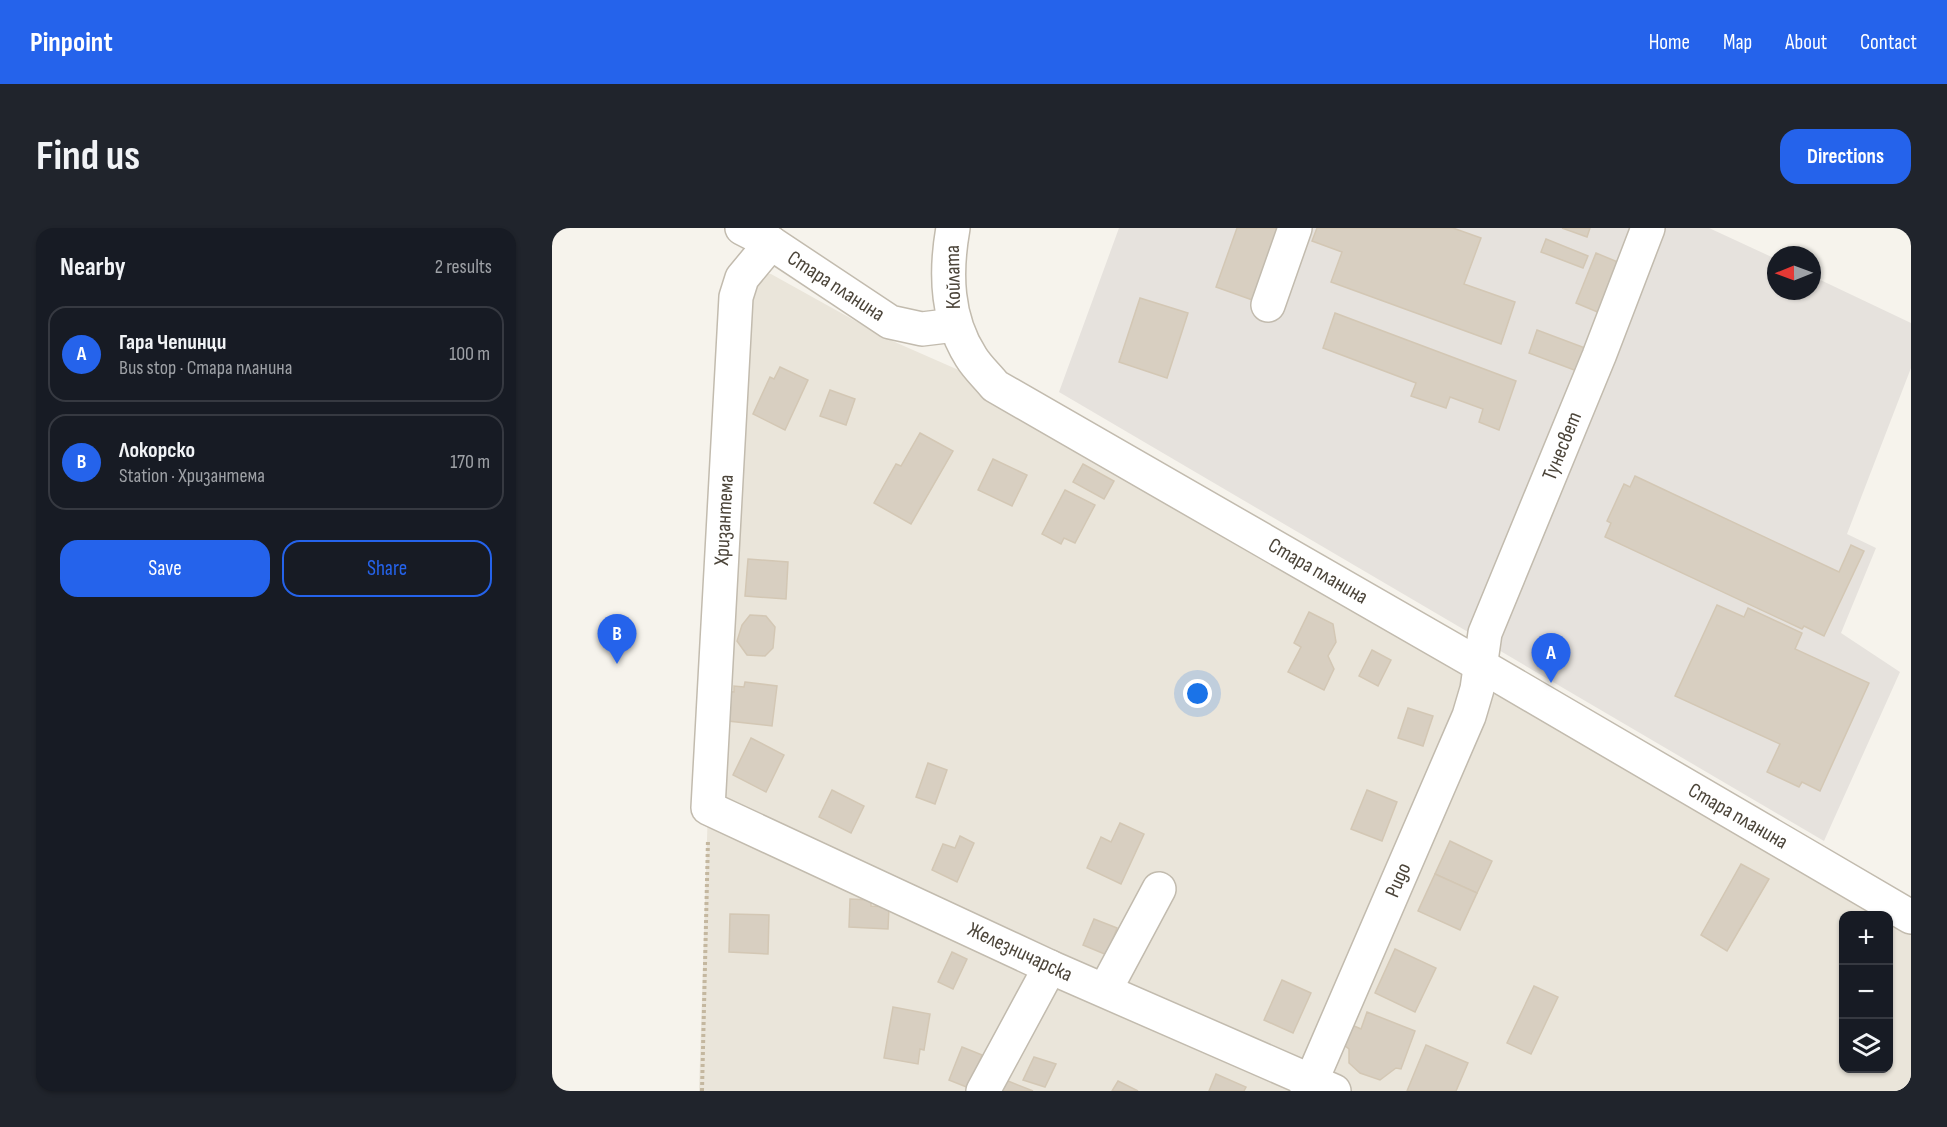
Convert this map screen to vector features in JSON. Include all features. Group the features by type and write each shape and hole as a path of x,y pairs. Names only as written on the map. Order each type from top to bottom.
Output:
{"street":[{"name":"Стара планина","path":"742,228 771,243 890,322 922,329 955,325 971,358 995,386 1480,665 1911,917"},
{"name":"Койлата","path":"953,228 948,254 949,293 955,325"},
{"path":"1268,305 1296,228"},
{"name":"Тунесвет","path":"1480,665 1485,633 1599,356 1648,228"},
{"name":"Хризантема","path":"708,808 736,297 742,278 771,243"},
{"name":"Ридо","path":"1317,1088 1469,716 1477,689 1480,665"},
{"name":"Железничарска","path":"708,808 1317,1088"},
{"path":"1105,990 1159,890"},
{"path":"984,1091 1050,967"}],"path":[{"path":"702,1091 708,808"}],"shaded area":[{"path":"1119,228 1709,228 1767,255 1767,300 1821,300 1821,280 1911,323 1911,368 1847,534 1876,548 1841,633 1900,672 1824,841 1059,392"},
{"path":"761,273 771,274 888,339 995,386 1911,917 1911,1091 699,1091 708,808 740,297"}],"building":[{"path":"1237,228 1285,228 1258,302 1216,287"},
{"path":"1317,228 1453,228 1481,238 1464,284 1515,302 1501,344 1331,282 1342,252 1312,241"},
{"path":"1562,228 1590,228 1587,237"},
{"path":"1546,239 1588,256 1583,268 1541,252"},
{"path":"1596,253 1620,263 1600,313 1576,303"},
{"path":"1140,298 1188,313 1167,378 1119,362"},
{"path":"1335,313 1516,381 1499,430 1479,422 1483,409 1450,397 1446,408 1411,396 1416,383 1323,348"},
{"path":"1537,330 1585,348 1577,371 1529,353"},
{"path":"780,367 808,380 785,430 753,414 770,377 774,379"},
{"path":"830,390 855,399 846,425 820,416"},
{"path":"920,433 953,451 911,524 874,503 896,464 901,466"},
{"path":"993,459 1027,475 1012,506 978,490"},
{"path":"1083,464 1114,481 1104,499 1073,482"},
{"path":"1635,476 1839,572 1851,545 1864,551 1824,636 1804,626 1802,629 1605,537 1611,523 1607,521 1624,484 1630,487"},
{"path":"1065,490 1095,505 1075,543 1064,538 1061,544 1042,534"},
{"path":"748,559 788,562 786,599 745,596"},
{"path":"1717,605 1744,617 1748,608 1802,633 1795,649 1869,683 1820,791 1802,782 1799,787 1767,772 1780,744 1675,696"},
{"path":"1309,612 1333,624 1336,642 1328,656 1334,669 1324,690 1288,672 1301,647 1294,643"},
{"path":"750,615 766,616 775,627 773,648 765,656 747,655 737,641 742,625"},
{"path":"1372,650 1391,660 1378,686 1359,676"},
{"path":"745,682 777,686 772,726 719,720 723,691 734,692 734,686 744,687"},
{"path":"1408,708 1433,716 1423,746 1398,738"},
{"path":"751,738 784,755 766,792 733,775"},
{"path":"928,763 947,770 935,804 916,797"},
{"path":"832,790 864,806 851,833 819,817"},
{"path":"1367,790 1397,802 1382,841 1351,829"},
{"path":"1120,823 1144,834 1121,884 1087,868 1101,837 1111,842"},
{"path":"960,836 974,843 957,882 932,870 943,844 955,848"},
{"path":"1450,841 1492,861 1477,893 1435,874"},
{"path":"1741,864 1769,879 1727,951 1701,935"},
{"path":"1435,874 1477,893 1460,930 1418,911"},
{"path":"850,899 871,900 871,906 889,907 888,929 849,927"},
{"path":"730,914 769,915 768,954 729,952"},
{"path":"1094,919 1117,928 1107,955 1083,945"},
{"path":"1395,949 1436,968 1415,1012 1375,993"},
{"path":"952,952 967,959 953,989 938,982"},
{"path":"1282,980 1311,993 1293,1033 1264,1020"},
{"path":"1534,986 1558,997 1531,1054 1507,1043"},
{"path":"893,1007 930,1014 924,1050 920,1049 918,1064 884,1058"},
{"path":"1367,1012 1415,1031 1401,1069 1396,1068 1380,1080 1360,1073 1349,1063 1349,1049 1344,1045 1352,1025 1361,1029"},
{"path":"1426,1045 1468,1063 1456,1091 1407,1091"},
{"path":"962,1047 982,1055 969,1088 949,1080"},
{"path":"1034,1057 1056,1064 1045,1087 1023,1080"},
{"path":"1216,1074 1246,1087 1244,1091 1209,1091"},
{"path":"1003,1079 1033,1091 998,1091"},
{"path":"1118,1081 1138,1091 1112,1091"}],"place":[{"name":"Локорско","path":"617,664"},
{"name":"Гара Чепинци","path":"1551,683"}]}
